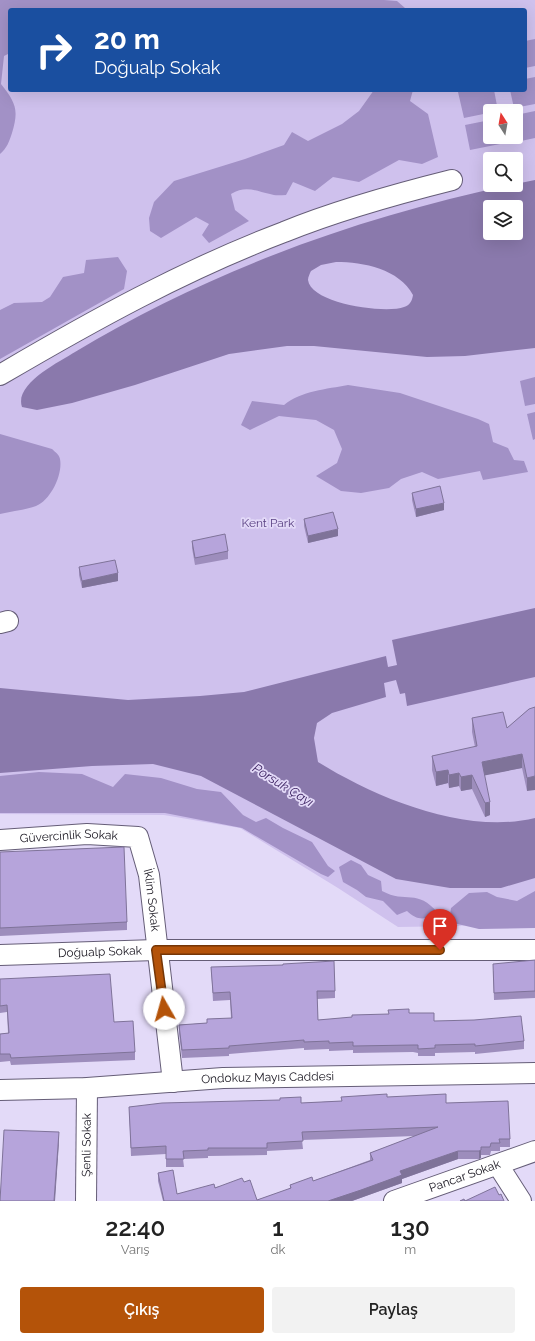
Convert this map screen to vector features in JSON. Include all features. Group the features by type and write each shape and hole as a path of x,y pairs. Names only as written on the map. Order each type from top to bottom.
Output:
{"street":[{"path":"0,375 88,323 208,264 285,231 398,194 452,180"},
{"name":"Güvercinlik Sokak","path":"0,840 87,834 138,837"},
{"name":"İklim Sokak","path":"138,837 149,875 156,950 173,1082"},
{"name":"Doğualp Sokak","path":"0,956 156,950 535,950"},
{"name":"Ondokuz Mayıs Caddesi","path":"0,1090 86,1088 222,1078 535,1073"},
{"name":"Şenli Sokak","path":"86,1088 86,1201"},
{"name":"Pancar Sokak","path":"394,1201 535,1151"},
{"path":"498,1165 521,1201"}],"green space":[{"name":"Kent Park","path":"0,0 535,0 535,915 459,926 398,927 240,828 164,815 0,814"}],"shaded area":[{"path":"0,0 384,0 397,1 405,8 8,8 8,54 4,56 1,84 10,96 16,112 9,142 0,154"},
{"path":"535,39 535,66 527,68 527,41"},
{"path":"535,77 535,104 523,106 523,104 513,104 510,92 527,92 527,79"},
{"path":"373,92 412,92 410,101 428,114 438,157 422,164 399,160 359,182 333,177 315,191 293,182 286,195 274,195 246,189 236,191 231,194 235,210 249,221 209,243 202,235 209,224 196,217 161,238 150,231 149,218 154,202 174,181 284,145 292,132 308,141 342,124 359,111"},
{"path":"458,92 494,92 497,104 483,104 483,114 464,118"},
{"path":"535,111 535,138 523,141 523,114"},
{"path":"483,121 483,144 500,144 470,150 465,125"},
{"path":"118,257 127,271 124,289 0,359 0,310 14,303 42,302 50,297 63,277 84,273 86,260"},
{"path":"535,377 535,404 525,406 520,381"},
{"path":"348,385 400,393 489,424 493,442 508,448 514,460 524,461 528,472 483,480 480,471 438,479 422,472 401,479 389,488 361,493 341,491 316,476 337,463 342,449 334,430 316,420 279,416 250,430 241,425 252,401 284,405 291,400 306,394 323,389"},
{"path":"535,412 535,439 533,440 527,414"},
{"path":"0,434 52,449 59,456 60,472 55,486 46,498 36,506 0,514"},
{"path":"39,772 82,774 113,787 125,774 161,778 197,789 221,792 243,815 256,822 266,818 312,842 328,866 335,871 328,877 321,874 242,828 165,813 0,813 0,776"},
{"path":"351,860 361,865 368,875 381,881 382,891 390,895 417,898 431,905 438,913 426,918 414,917 407,911 397,915 383,901 366,897 343,882 339,867"},
{"path":"535,891 535,928 479,929 449,922 451,908 469,893 487,892 497,897 517,901"}],"water":[{"path":"535,180 535,348 465,356 427,357 314,346 287,346 229,354 135,385 72,403 37,410 22,407 21,398 31,382 49,368 128,321 240,268 356,226 416,208 483,191 523,192 523,183","holes":["336,262 347,262 369,266 390,273 407,286 413,295 411,301 408,305 395,309 367,308 335,301 312,288 308,280 311,271 321,265"]},
{"name":"Porsuk Çayı","path":"535,608 535,677 407,706 405,693 400,694 396,680 384,683 386,697 332,713 317,723 314,738 318,762 367,788 394,800 422,810 451,817 480,821 508,822 535,818 535,878 501,888 450,888 396,879 201,776 153,764 92,766 0,773 0,688 128,700 244,692 386,656 388,667 397,665 392,640"}],"building":[{"path":"440,486 444,503 416,509 412,493"},
{"path":"333,512 338,529 308,536 304,519"},
{"path":"225,534 228,551 195,558 192,541"},
{"path":"115,560 118,573 82,581 79,567"},
{"path":"535,707 535,776 527,778 522,754 482,762 490,802 485,803 472,775 461,777 459,773 449,775 448,770 436,772 432,756 477,746 472,718 503,712 507,728 529,709"},
{"path":"124,847 127,922 0,928 0,852"},
{"path":"535,960 535,991 494,993 493,964"},
{"path":"334,961 335,991 317,991 318,1020 352,1017 352,1015 389,1014 388,1010 409,1009 409,1013 434,1013 434,1021 474,1020 521,1016 524,1041 475,1046 475,1044 435,1045 435,1048 418,1049 418,1045 353,1046 353,1042 304,1042 304,1040 229,1046 229,1048 182,1050 179,1025 207,1023 207,1019 232,1018 230,992 213,993 211,967 283,965"},
{"path":"110,974 114,1022 133,1021 135,1052 11,1058 10,1054 0,1054 0,1034 9,1033 7,1005 0,1006 0,979"},
{"path":"387,1094 387,1097 446,1094 446,1103 508,1101 510,1139 499,1139 500,1143 491,1143 490,1147 481,1147 481,1150 479,1151 458,1151 400,1171 402,1175 328,1201 164,1201 158,1173 173,1170 177,1194 214,1184 215,1188 242,1178 244,1182 250,1180 257,1200 291,1188 290,1185 312,1177 313,1181 373,1160 370,1153 438,1127 302,1132 303,1141 267,1143 267,1148 208,1148 208,1150 183,1151 184,1159 166,1159 166,1146 131,1148 129,1107 162,1103 280,1100 280,1098 301,1097 301,1103 342,1101 341,1097"},
{"path":"4,1130 59,1132 54,1201 0,1201"},
{"path":"495,1187 499,1195 501,1194 504,1201 465,1201"}],"route":[{"path":"164,1009 156,950 440,950"}]}
